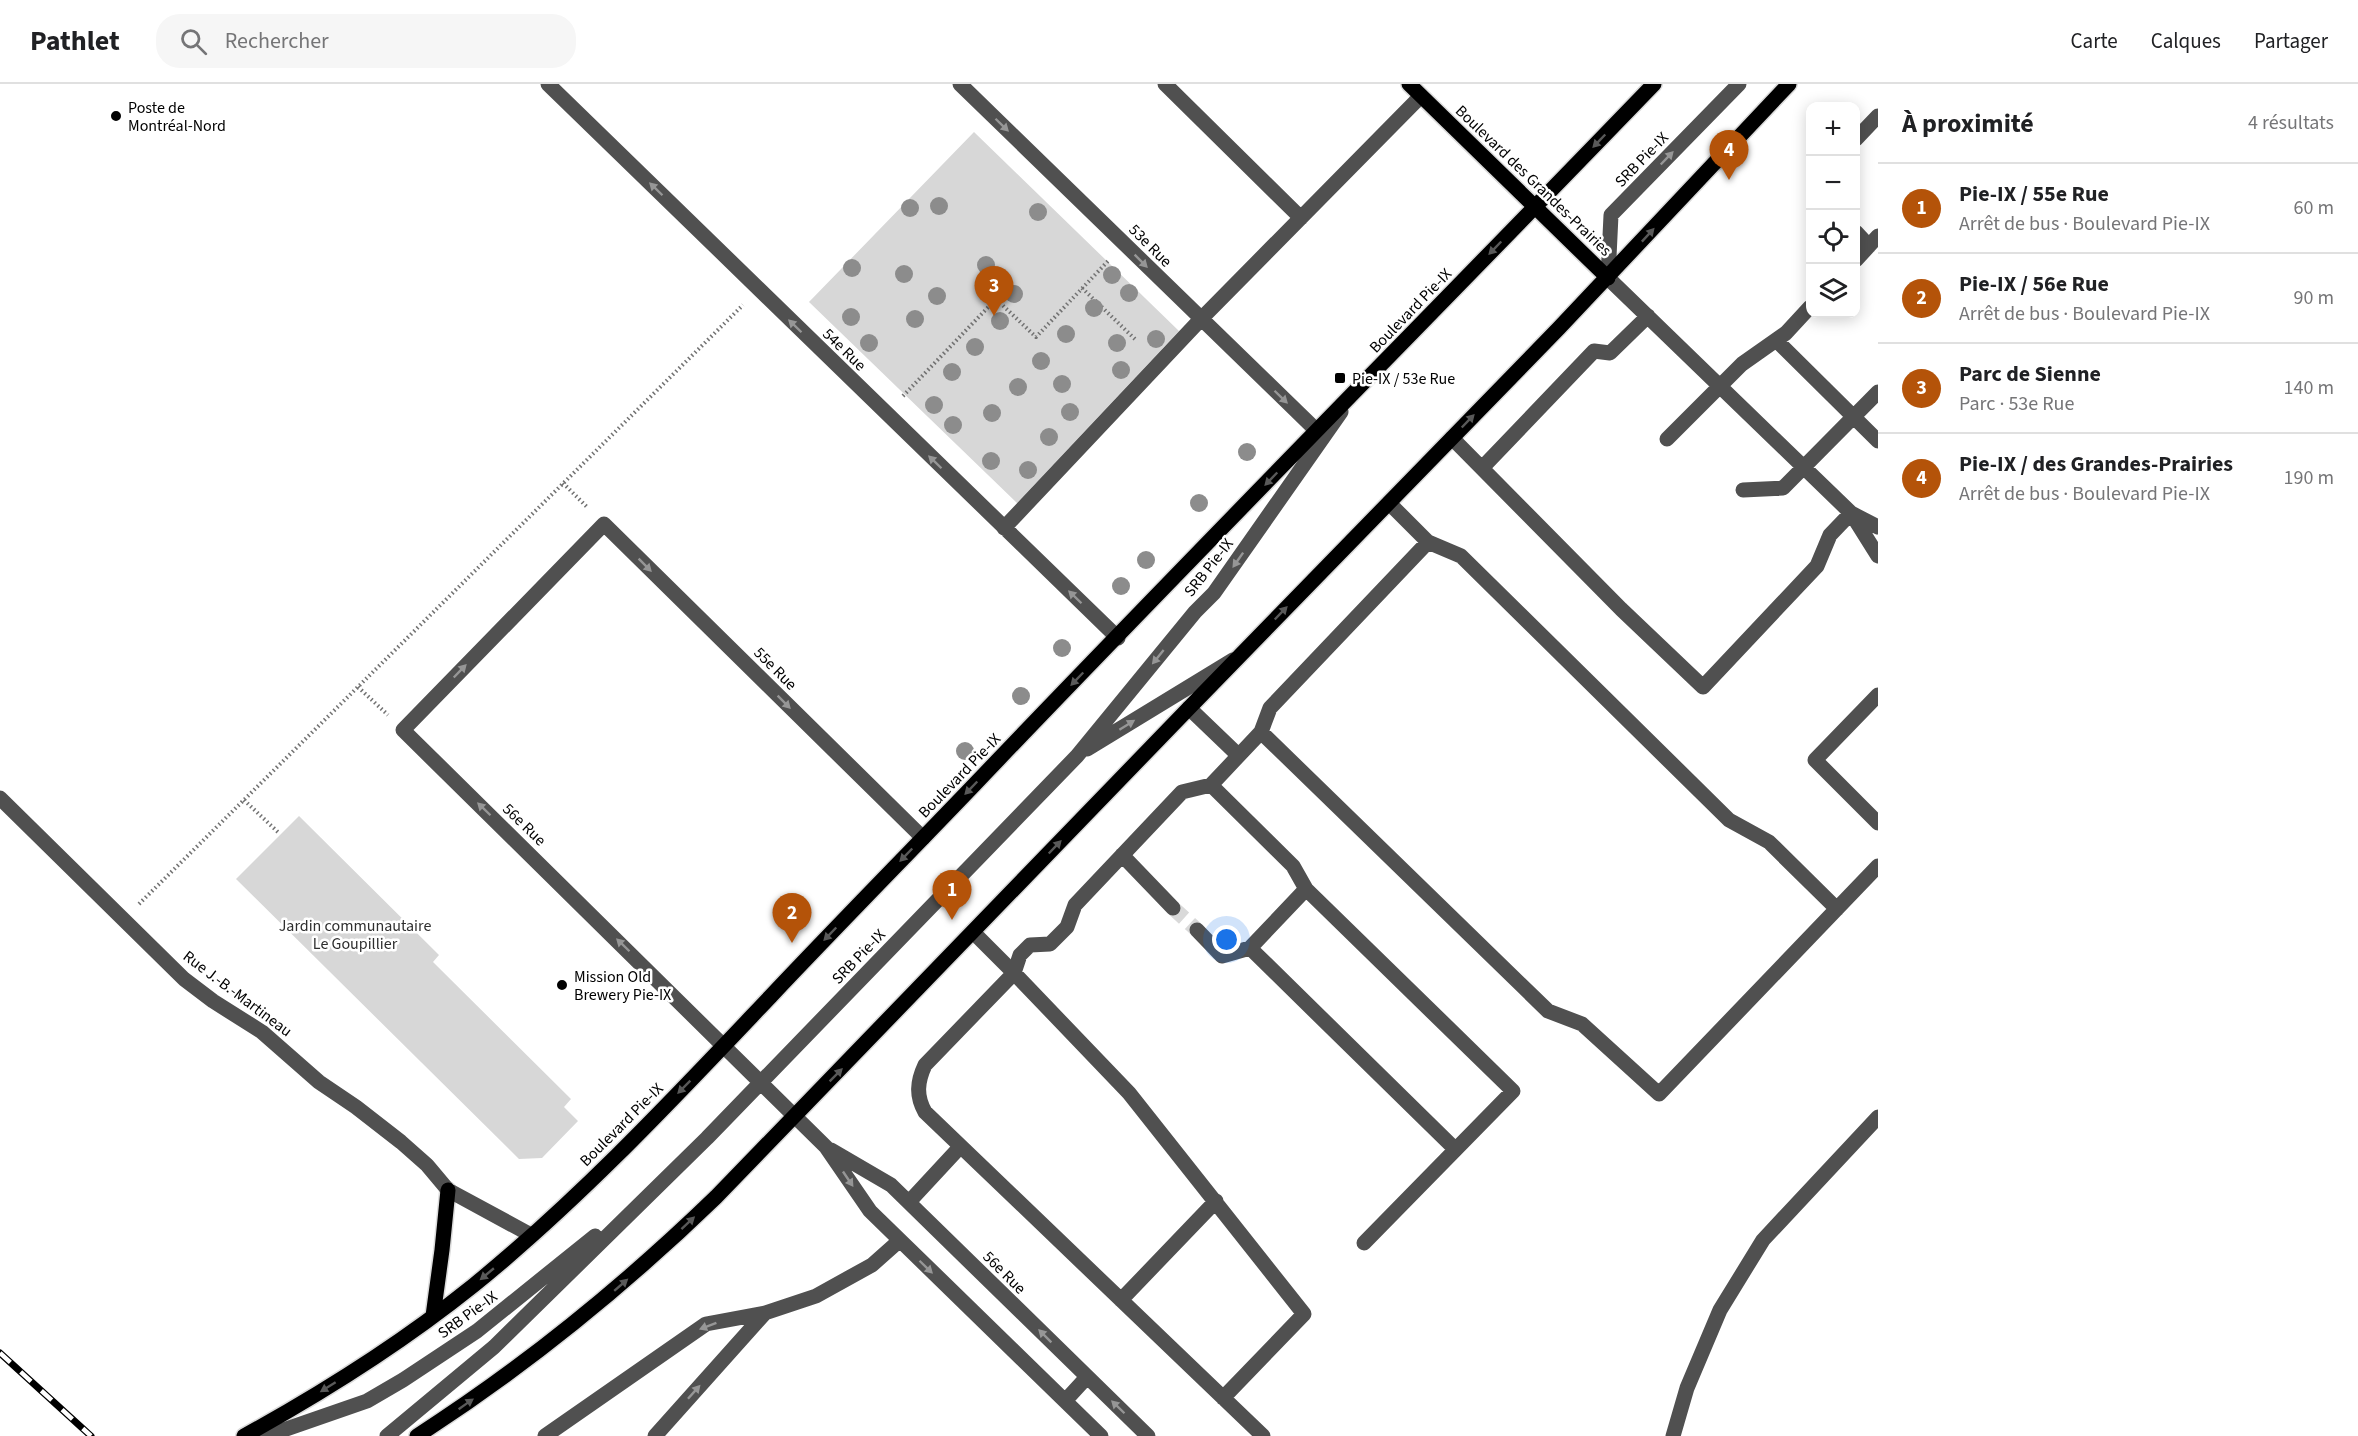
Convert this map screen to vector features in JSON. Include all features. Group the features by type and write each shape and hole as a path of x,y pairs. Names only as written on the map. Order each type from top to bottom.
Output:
{"main road":[{"name":"Boulevard des Grandes-Prairies","path":"1409,84 1608,278"},
{"name":"Boulevard Pie-IX","path":"244,1436 356,1369 433,1316 474,1285 605,1166 725,1045 1654,84"},
{"path":"417,1436 489,1388 580,1320 696,1216 1608,278 1789,84"},
{"path":"433,1316 448,1190"}],"street":[{"name":"54e Rue","path":"548,84 1118,638"},
{"name":"53e Rue","path":"960,84 1317,431"},
{"path":"1165,84 1301,218"},
{"name":"SRB Pie-IX","path":"1608,278 1611,215 1739,84"},
{"path":"1005,528 1201,319 1421,96"},
{"path":"1860,136 1878,116"},
{"path":"1860,234 1874,241 1860,256"},
{"path":"1608,278 1851,513 1878,556"},
{"path":"1667,439 1742,364 1786,333 1806,311"},
{"path":"1482,468 1594,351 1610,353 1648,316"},
{"path":"1776,340 1878,441"},
{"name":"SRB Pie-IX","path":"387,1436 494,1347 665,1180 1077,756 1195,612 1214,593 1355,392"},
{"path":"1743,490 1783,488 1878,392"},
{"path":"1452,438 1621,609 1703,687 1817,566 1830,535 1851,513"},
{"path":"1389,502 1428,542 1461,556 1729,820 1769,842 1837,909"},
{"path":"1851,513 1878,527"},
{"path":"403,730 604,524"},
{"name":"55e Rue","path":"604,524 923,838"},
{"path":"1263,1436 925,1112 919,1097 918,1080 930,1058 1014,973 1020,955 1030,945 1050,944 1067,927 1075,905 1182,792 1211,785 1261,732 1270,708 1428,542"},
{"name":"SRB Pie-IX","path":"1077,756 1240,655"},
{"path":"1878,695 1815,760 1878,823"},
{"path":"1189,708 1238,755"},
{"name":"56e Rue","path":"403,730 826,1147 870,1211 1101,1436"},
{"path":"1261,732 1548,1011 1582,1024 1659,1094 1878,866"},
{"path":"1211,785 1293,866 1306,889 1513,1091 1364,1243"},
{"name":"Rue J.-B.-Martineau","path":"0,798 184,979 213,1001 262,1032 319,1082 401,1142 427,1165 448,1190 531,1235"},
{"path":"1122,855 1173,908"},
{"path":"1197,930 1222,956 1250,948 1306,889"},
{"path":"973,932 1129,1093 1304,1314 1223,1398"},
{"path":"1250,948 1455,1149"},
{"path":"1673,1436 1687,1388 1720,1310 1763,1240 1878,1117"},
{"name":"56e Rue","path":"826,1147 891,1185 1148,1436"},
{"path":"909,1202 960,1147"},
{"name":"SRB Pie-IX","path":"266,1436 367,1401 403,1380 477,1331 665,1180"},
{"path":"1121,1300 1216,1201"},
{"path":"545,1436 706,1324 765,1313 816,1296 872,1265 899,1241"},
{"path":"655,1436 765,1313"},
{"path":"1065,1401 1087,1377"}],"path":[{"path":"886,414 996,299 1036,336 1124,244"},
{"path":"1082,288 1137,341"},
{"path":"124,919 758,289"},
{"path":"563,483 604,524"},
{"path":"358,687 403,730"},
{"path":"244,800 280,834"}],"green space":[{"path":"974,132 1179,331 1017,503 809,302"},
{"name":"Jardin communautaire Le Goupillier","path":"299,816 439,955 433,962 571,1099 564,1107 578,1121 542,1158 519,1159 236,879"}],"tunnel":[{"path":"1173,908 1197,930"}],"railway":[{"path":"0,1353 91,1436"}],"place":[{"name":"Poste de Montréal-Nord","path":"116,116"},
{"name":"Pie-IX / des Grandes-Prairies","path":"1729,180"},
{"name":"Parc de Sienne","path":"994,316"},
{"name":"Pie-IX / 53e Rue","path":"1340,378"},
{"name":"Pie-IX / 55e Rue","path":"952,920"},
{"name":"Pie-IX / 56e Rue","path":"792,943"},
{"name":"Mission Old Brewery Pie-IX","path":"562,985"}]}
